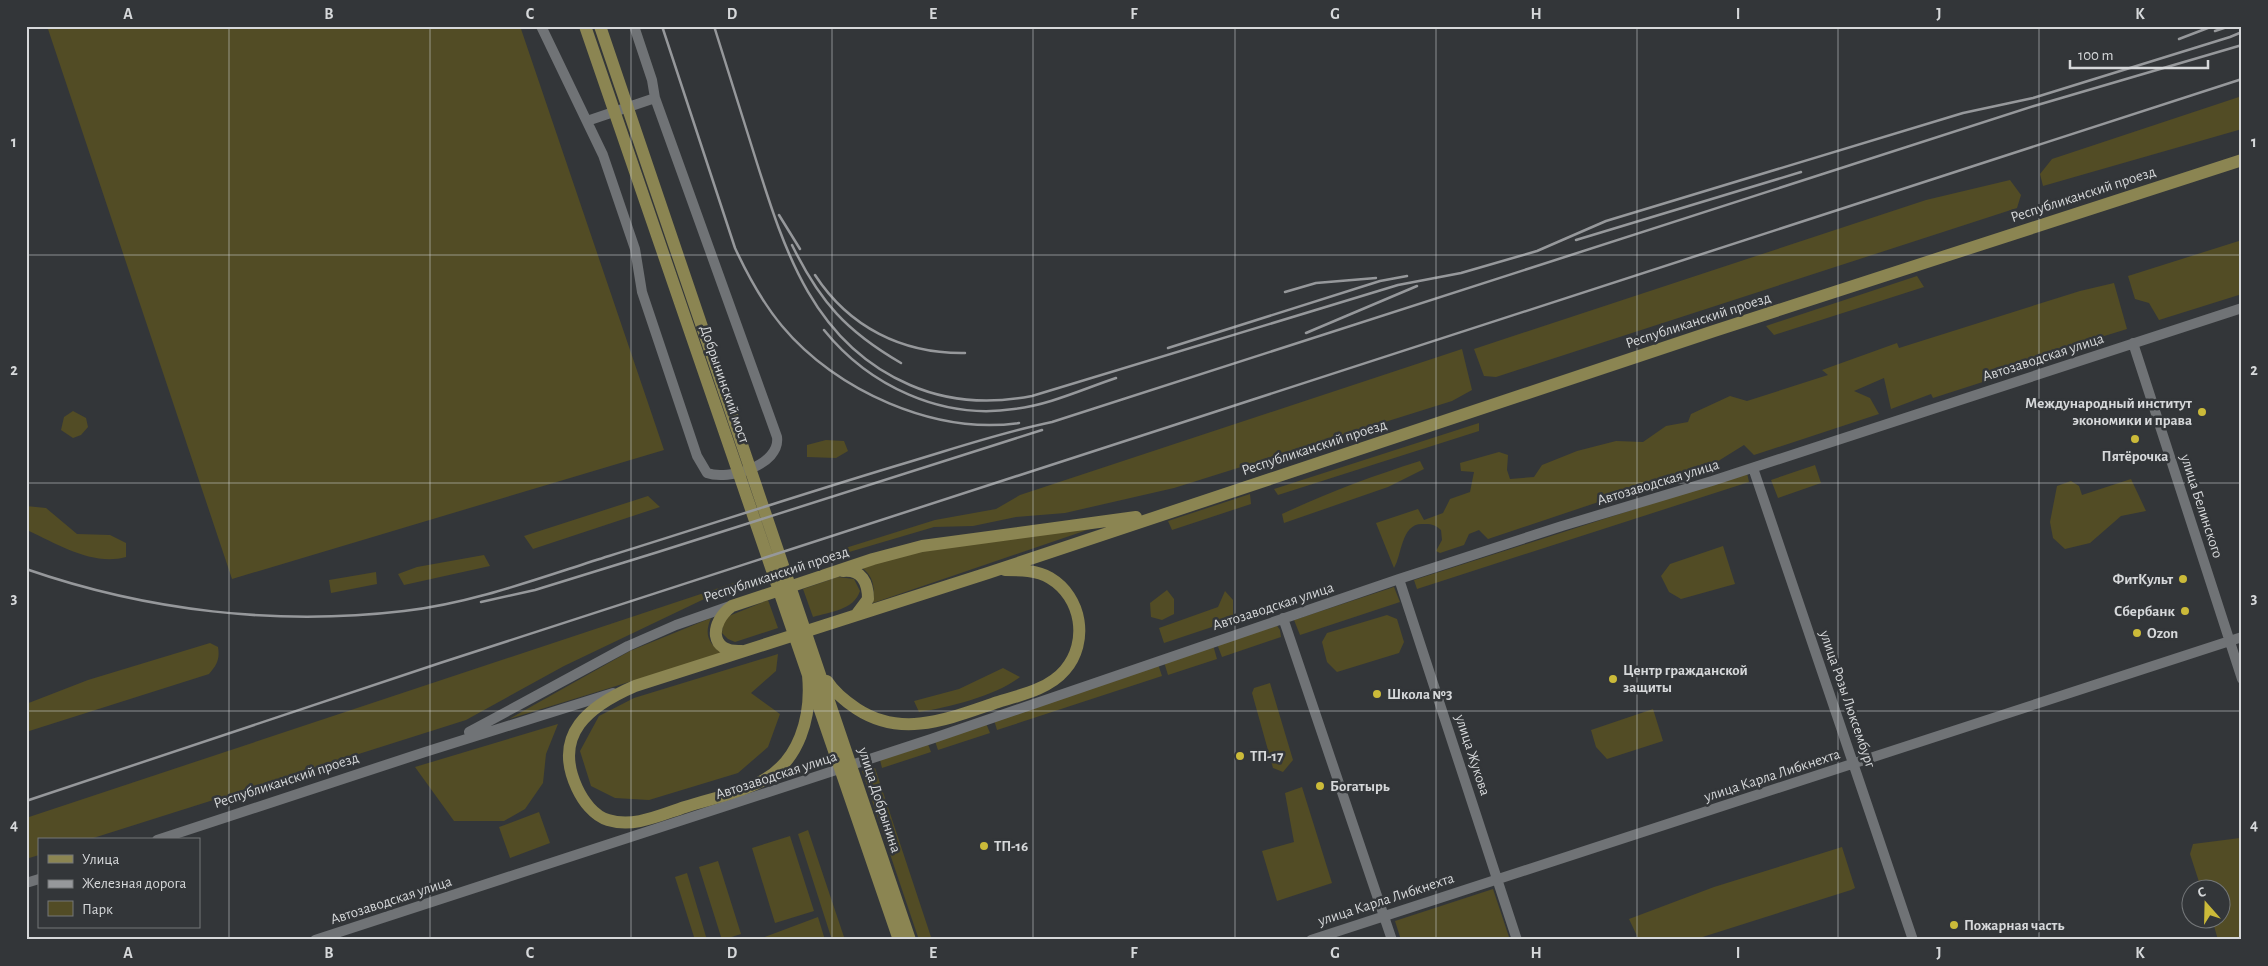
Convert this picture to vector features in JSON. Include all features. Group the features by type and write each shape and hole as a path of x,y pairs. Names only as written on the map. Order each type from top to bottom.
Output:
{"main road":[{"name":"Добрынинский мост","path":"585,26 808,675"},
{"name":"Добрынинский мост","path":"600,26 820,671"},
{"name":"Республиканский проезд","path":"634,686 988,573 2242,160"},
{"name":"Республиканский проезд","path":"732,606 888,555 948,542 1166,513"},
{"path":"820,671 836,692 860,711 886,723 905,726 927,724 948,719 1036,690 1055,679 1074,658 1079,638 1078,614 1062,588 1050,578 1037,573 1019,570 988,573"},
{"path":"833,572 848,571 858,573 866,581 868,599 856,615"},
{"path":"732,606 721,614 716,624 715,632 718,641 724,647 732,652 745,651"},
{"name":"улица Добрынина","path":"820,671 910,940"},
{"path":"634,686 599,704 582,720 571,740 569,762 578,790 589,807 598,816 606,820 626,824 648,820 760,782 777,770 792,752 808,716 810,698 808,675"},
{"name":"улица Добрынина","path":"808,675 899,940"}],"street":[{"path":"541,26 557,64 603,155 635,248 642,292 697,456 707,473 723,477 755,466 770,457 776,450 777,437 655,98 652,80 634,26"},
{"path":"587,121 655,98"},
{"name":"Автозаводская улица","path":"315,940 912,746 1399,579 1753,468 2242,308"},
{"name":"улица Белинского","path":"2133,343 2242,679"},
{"name":"улица Розы Люксембург","path":"1753,468 1913,940"},
{"name":"улица Жукова","path":"1399,579 1517,940"},
{"name":"Республиканский проезд","path":"424,752 489,723 644,639 687,620 732,606"},
{"path":"1283,618 1392,940"},
{"name":"улица Карла Либкнехта","path":"1311,940 1497,878 1630,838 2242,637"},
{"name":"Республиканский проезд","path":"163,838 424,752 634,686"},
{"path":"26,883 38,879"}],"green space":[{"path":"47,26 520,26 664,450 232,579"},
{"path":"2242,96 2242,129 2043,186 2040,174 2052,159"},
{"path":"2010,180 2021,195 2017,208 1496,377 1484,376 1474,349 1926,200"},
{"path":"2242,240 2242,294 2159,320 2149,303 2135,299 2128,276"},
{"path":"1917,276 1924,287 1774,335 1766,326"},
{"path":"2114,283 2127,329 2046,354 2048,361 1933,398 1931,394 1891,409 1884,378 1854,391 1870,398 1879,414 1754,455 1744,445 1715,463 1488,539 1479,530 1469,534 1464,545 1440,553 1436,551 1442,540 1441,530 1430,524 1415,525 1406,534 1394,568 1376,523 1418,509 1424,520 1443,513 1450,499 1470,492 1474,472 1461,471 1460,463 1499,452 1508,455 1507,470 1510,479 1534,477 1542,465 1577,451 1616,441 1643,442 1666,426 1688,422 1691,414 1730,396 1747,401 1828,375 1822,370 1897,343 1899,348 2080,291"},
{"path":"1462,349 1472,390 1452,401 1174,488 1065,513 1016,517 973,526 934,527 805,565 807,560 935,520 996,509 1020,495"},
{"path":"73,411 86,418 88,427 81,435 73,438 61,430 64,417"},
{"path":"1479,423 1479,431 1278,495 1274,489"},
{"path":"826,440 844,441 848,451 836,458 807,457 807,445"},
{"path":"1420,461 1424,469 1388,487 1284,523 1282,514 1350,485"},
{"path":"1815,465 1821,483 1778,498 1771,480"},
{"path":"1747,473 1749,482 1417,589 1414,580"},
{"path":"2131,479 2146,511 2121,516 2090,543 2065,549 2053,538 2050,522 2057,486 2071,481 2079,486 2082,495"},
{"path":"1250,494 1251,504 1172,530 1168,521"},
{"path":"648,496 660,507 533,549 524,536"},
{"path":"26,506 46,508 77,534 110,535 126,543 126,557 101,559 76,553 29,531 26,523"},
{"path":"1093,528 873,603 873,583 869,574 861,567 946,545"},
{"path":"1723,546 1735,584 1681,599 1669,592 1661,576 1670,564"},
{"path":"484,555 490,566 404,585 398,574 417,567"},
{"path":"376,572 377,584 331,593 329,580"},
{"path":"838,577 854,579 860,591 857,597 853,602 841,609 813,617 803,589"},
{"path":"746,579 564,666 466,720 93,838 38,838 38,855 26,859 26,818"},
{"path":"1394,587 1400,602 1300,635 1294,620"},
{"path":"1167,590 1174,599 1174,614 1162,620 1151,617 1150,603"},
{"path":"1225,591 1233,600 1233,620 1164,643 1159,628 1218,607"},
{"path":"768,600 778,628 735,642 728,639 722,633 724,618"},
{"path":"1387,615 1397,619 1404,642 1399,653 1337,672 1327,662 1322,642 1327,633"},
{"path":"711,618 708,629 709,638 714,646 723,653 509,719 630,651"},
{"path":"1276,624 1280,630 1281,637 1222,657 1217,644"},
{"path":"210,643 218,647 219,655 216,665 209,674 26,732 26,704 88,680"},
{"path":"1213,645 1217,659 1168,675 1164,662"},
{"path":"778,654 776,671 751,693 780,714 768,747 738,773 649,800 615,798 591,786 580,751 599,716 634,698"},
{"path":"1158,664 1162,676 997,730 994,720"},
{"path":"1003,668 1020,677 998,690 958,704 919,712 914,701 959,689"},
{"path":"1270,683 1293,760 1283,772 1273,768 1252,693 1254,688"},
{"path":"1653,709 1663,741 1607,759 1596,747 1591,730"},
{"path":"986,723 990,733 938,750 935,741"},
{"path":"558,724 546,754 543,783 525,809 504,821 454,821 415,767"},
{"path":"928,744 931,752 882,768 880,760"},
{"path":"875,768 932,940 919,940 862,771"},
{"path":"1302,787 1332,883 1277,901 1262,851 1294,842 1285,793"},
{"path":"539,812 550,843 510,858 499,827"},
{"path":"808,830 845,940 832,940 798,834"},
{"path":"790,836 814,911 775,923 752,848"},
{"path":"2240,838 2242,940 2218,940 2215,928 2230,928 2230,878 2198,878 2190,854 2193,844"},
{"path":"1842,847 1855,888 1851,890 1693,940 1639,940 1629,919 1714,887"},
{"path":"718,861 741,934 722,940 699,867"},
{"path":"687,873 707,940 695,940 675,877"},
{"path":"1493,889 1510,940 1401,940 1395,921"},
{"path":"818,917 825,940 757,940"}],"railway":[{"path":"662,26 735,248 768,308 782,326 804,349 830,370 859,388 889,403 921,415 954,422 987,425 1019,423"},
{"path":"714,26 779,228 792,261 808,292 827,320 850,345 877,367 910,385 940,395 986,401 1032,396 1398,285 1461,273 1537,251 1606,221 1963,113 2033,98 2242,32"},
{"path":"2179,39 2213,26"},
{"path":"2215,31 2230,26"},
{"path":"26,569 118,595 165,605 260,615 308,617 404,611 482,596 962,446 1052,422 2034,106 2242,45"},
{"path":"26,801 440,663 2242,79"},
{"path":"1576,240 1801,172"},
{"path":"779,215 800,249"},
{"path":"792,245 813,283 836,313 865,339 901,363"},
{"path":"815,275 844,309 861,323 879,334 920,349 965,353"},
{"path":"1168,348 1380,281 1407,276"},
{"path":"1285,292 1316,283 1376,278"},
{"path":"1306,333 1417,286"},
{"path":"824,330 842,350 885,383 909,395 934,404 960,409 987,411 1027,407 1116,378"},
{"path":"481,602 535,590 1042,430"}],"place":[{"name":"Международный институт экономики и права","path":"2202,412"},
{"name":"Пятёрочка","path":"2135,439"},
{"name":"ФитКульт","path":"2183,579"},
{"name":"Сбербанк","path":"2185,611"},
{"name":"Ozon","path":"2137,633"},
{"name":"Центр гражданской защиты","path":"1613,679"},
{"name":"Школа №3","path":"1377,694"},
{"name":"ТП-17","path":"1240,756"},
{"name":"Богатырь","path":"1320,786"},
{"name":"ТП-16","path":"984,846"},
{"name":"Пожарная часть","path":"1954,925"}]}
